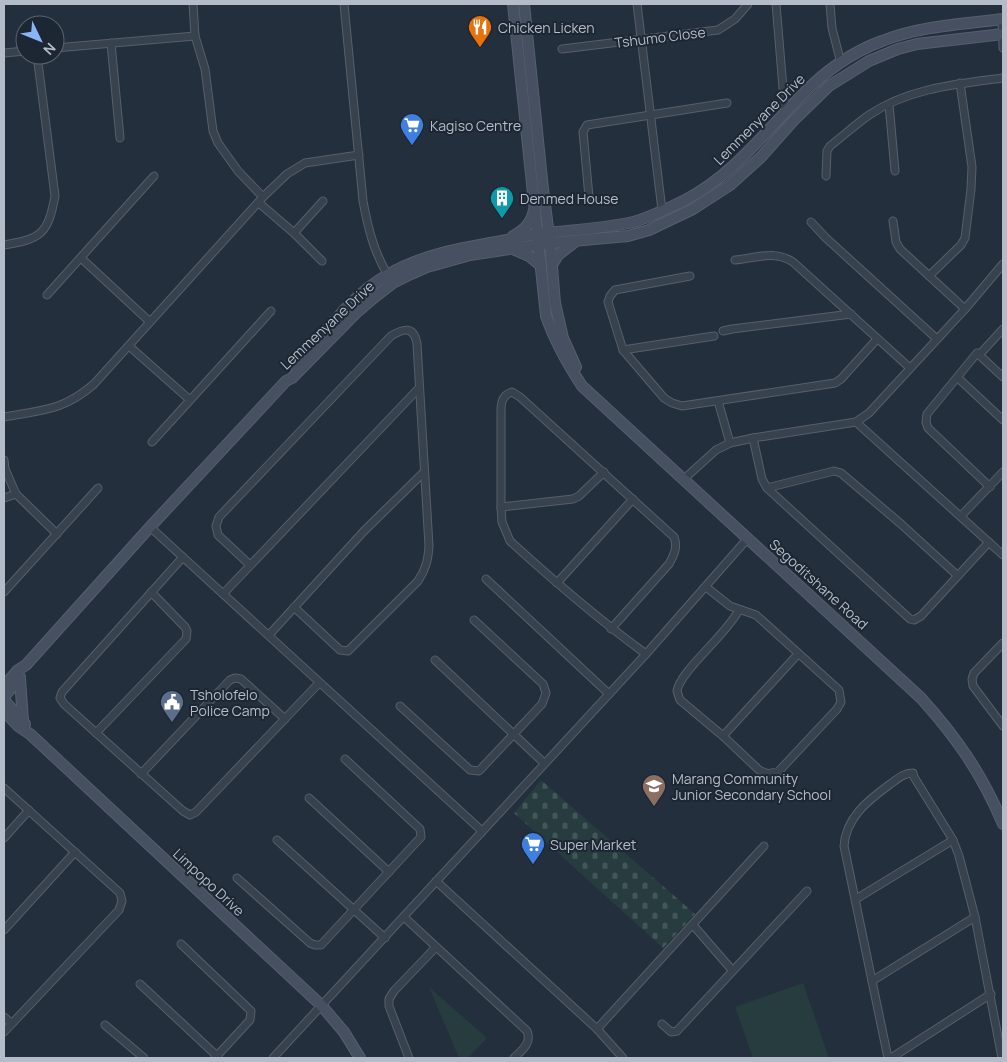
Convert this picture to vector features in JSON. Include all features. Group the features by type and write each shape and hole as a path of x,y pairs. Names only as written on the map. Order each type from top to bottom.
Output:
{"street":[{"path":"193,4 195,36 205,69 213,131 218,143 261,200 322,261"},
{"path":"344,4 363,201 368,231 374,248 390,279"},
{"name":"Segoditshane Road","path":"513,4 544,239 546,316 554,339 568,364 582,386 908,685 944,724 982,778 1003,824"},
{"name":"Segoditshane Road","path":"524,4 540,208"},
{"path":"637,4 662,210"},
{"name":"Tshumo Close","path":"562,48 718,30 735,19 748,4"},
{"path":"776,4 785,112"},
{"path":"830,4 832,28 841,63"},
{"path":"1002,19 1003,48"},
{"name":"Lemmenyane Drive","path":"21,671 150,527 286,381 292,378 356,313 376,296 390,279 422,258 439,253 508,240 544,239 576,235 647,218 700,191 721,176 738,162 810,87 841,63 862,50 904,34 1002,19"},
{"name":"Lemmenyane Drive","path":"576,235 628,236 665,223 693,209 745,172 829,86 869,61 898,49 917,44 1002,34"},
{"path":"65,47 195,36"},
{"path":"111,42 120,138"},
{"path":"4,245 36,238 44,231 52,213 55,196 39,65"},
{"path":"826,176 826,151 870,114 908,96 933,88 1003,78"},
{"path":"928,276 961,245 965,238 972,189 972,167 960,84"},
{"path":"589,197 583,132 589,123 727,103"},
{"path":"889,104 895,171"},
{"path":"4,417 56,407 80,396 94,384 261,200 287,174 305,163 359,154"},
{"path":"47,295 154,176"},
{"path":"294,233 323,202"},
{"path":"508,240 528,226 540,208 559,225 576,235 546,266 514,250"},
{"path":"893,221 896,242 900,249 965,309"},
{"path":"811,222 826,238 937,339"},
{"name":"Lemmenyane Drive","path":"390,279 470,255 514,250 544,239"},
{"path":"735,260 777,255 786,257 910,368"},
{"path":"81,258 150,322"},
{"path":"684,479 716,450 730,444 753,438 856,422 869,413 965,309 1003,264"},
{"path":"690,276 615,290 608,302 623,350 664,398 672,404 682,406 835,383 841,379 877,339"},
{"path":"152,442 271,311"},
{"path":"723,331 851,314"},
{"path":"250,565 218,534 216,526 219,517 391,336 404,330 412,331 416,336 429,546 425,570 418,581 348,651 340,650 294,607"},
{"path":"990,487 928,428 926,422 927,414 977,353 979,355 1003,330"},
{"path":"623,350 714,336"},
{"path":"129,346 190,400"},
{"path":"979,355 1003,377"},
{"path":"958,378 1003,420"},
{"path":"223,594 419,388"},
{"path":"611,629 669,564 677,544 674,537 520,397 512,392 508,393 501,404 501,507 502,522 510,541 611,629 646,654"},
{"path":"718,401 730,444"},
{"path":"856,422 1003,555"},
{"path":"753,438 762,479 767,488 910,619 914,620 921,616 989,542"},
{"path":"4,460 5,469 16,494 57,534"},
{"path":"767,488 834,471 841,473 958,576"},
{"path":"269,635 364,531 424,472"},
{"path":"501,507 573,499 580,496 604,472"},
{"path":"961,516 1003,472"},
{"path":"4,592 98,488"},
{"path":"4,498 16,494"},
{"path":"557,583 633,499"},
{"path":"150,527 482,831"},
{"path":"273,1058 646,654 748,538"},
{"path":"183,557 61,695 60,698 64,704 141,774 190,815 320,683"},
{"path":"486,579 609,694"},
{"path":"706,587 730,606 756,615 839,690 842,702 838,709 779,771 772,774 759,770 723,736 680,700 677,691 680,680 724,632 739,610"},
{"path":"96,733 186,639 188,631 151,592"},
{"path":"400,706 472,771 479,771 542,704 546,693 543,684 474,620"},
{"path":"1003,643 974,673 972,679 973,686 1003,726"},
{"path":"723,736 798,654"},
{"path":"436,660 544,763"},
{"path":"4,673 21,671"},
{"path":"4,686 21,671"},
{"path":"4,699 21,671"},
{"path":"4,724 20,723 19,684 21,671"},
{"path":"141,774 230,680 235,678 241,679 285,719"},
{"name":"Limpopo Drive","path":"4,699 30,734 322,1004 344,1032 360,1058"},
{"name":"Limpopo Drive","path":"4,711 20,723"},
{"path":"238,878 310,943 315,945 321,944 421,837 420,829 345,760"},
{"path":"991,994 890,1058 844,846 848,826 859,811 871,799 905,774 913,773 953,840 959,856 975,917 991,994 1002,1058"},
{"path":"4,788 120,893 122,901 119,910 4,1032"},
{"path":"309,798 389,872"},
{"path":"4,838 29,810"},
{"path":"277,840 385,938"},
{"path":"856,899 953,840"},
{"path":"597,1029 764,846"},
{"path":"4,930 75,852"},
{"path":"436,880 597,1029 623,1058"},
{"path":"662,1024 672,1032 676,1031 806,891"},
{"path":"404,917 527,1031 529,1034 528,1043 514,1058"},
{"path":"872,980 975,917"},
{"path":"693,925 732,970"},
{"path":"140,984 216,1057 250,1020 251,1011 181,944"},
{"path":"409,1058 390,1009 390,999 394,991 436,946"},
{"path":"4,1016 11,1023"},
{"path":"105,1025 144,1058"}],"green space":[{"path":"541,780 695,914 663,948 514,813"},
{"path":"803,983 829,1058 753,1058 735,1007"},
{"path":"429,987 487,1038 468,1058 459,1058"}],"place":[{"name":"Chicken Licken","path":"480,48"},
{"name":"Kagiso Centre","path":"412,146"},
{"name":"Denmed House","path":"502,219"},
{"name":"Tsholofelo Police Camp","path":"172,723"},
{"name":"Marang Community Junior Secondary School","path":"654,807"},
{"name":"Super Market","path":"533,865"}]}
